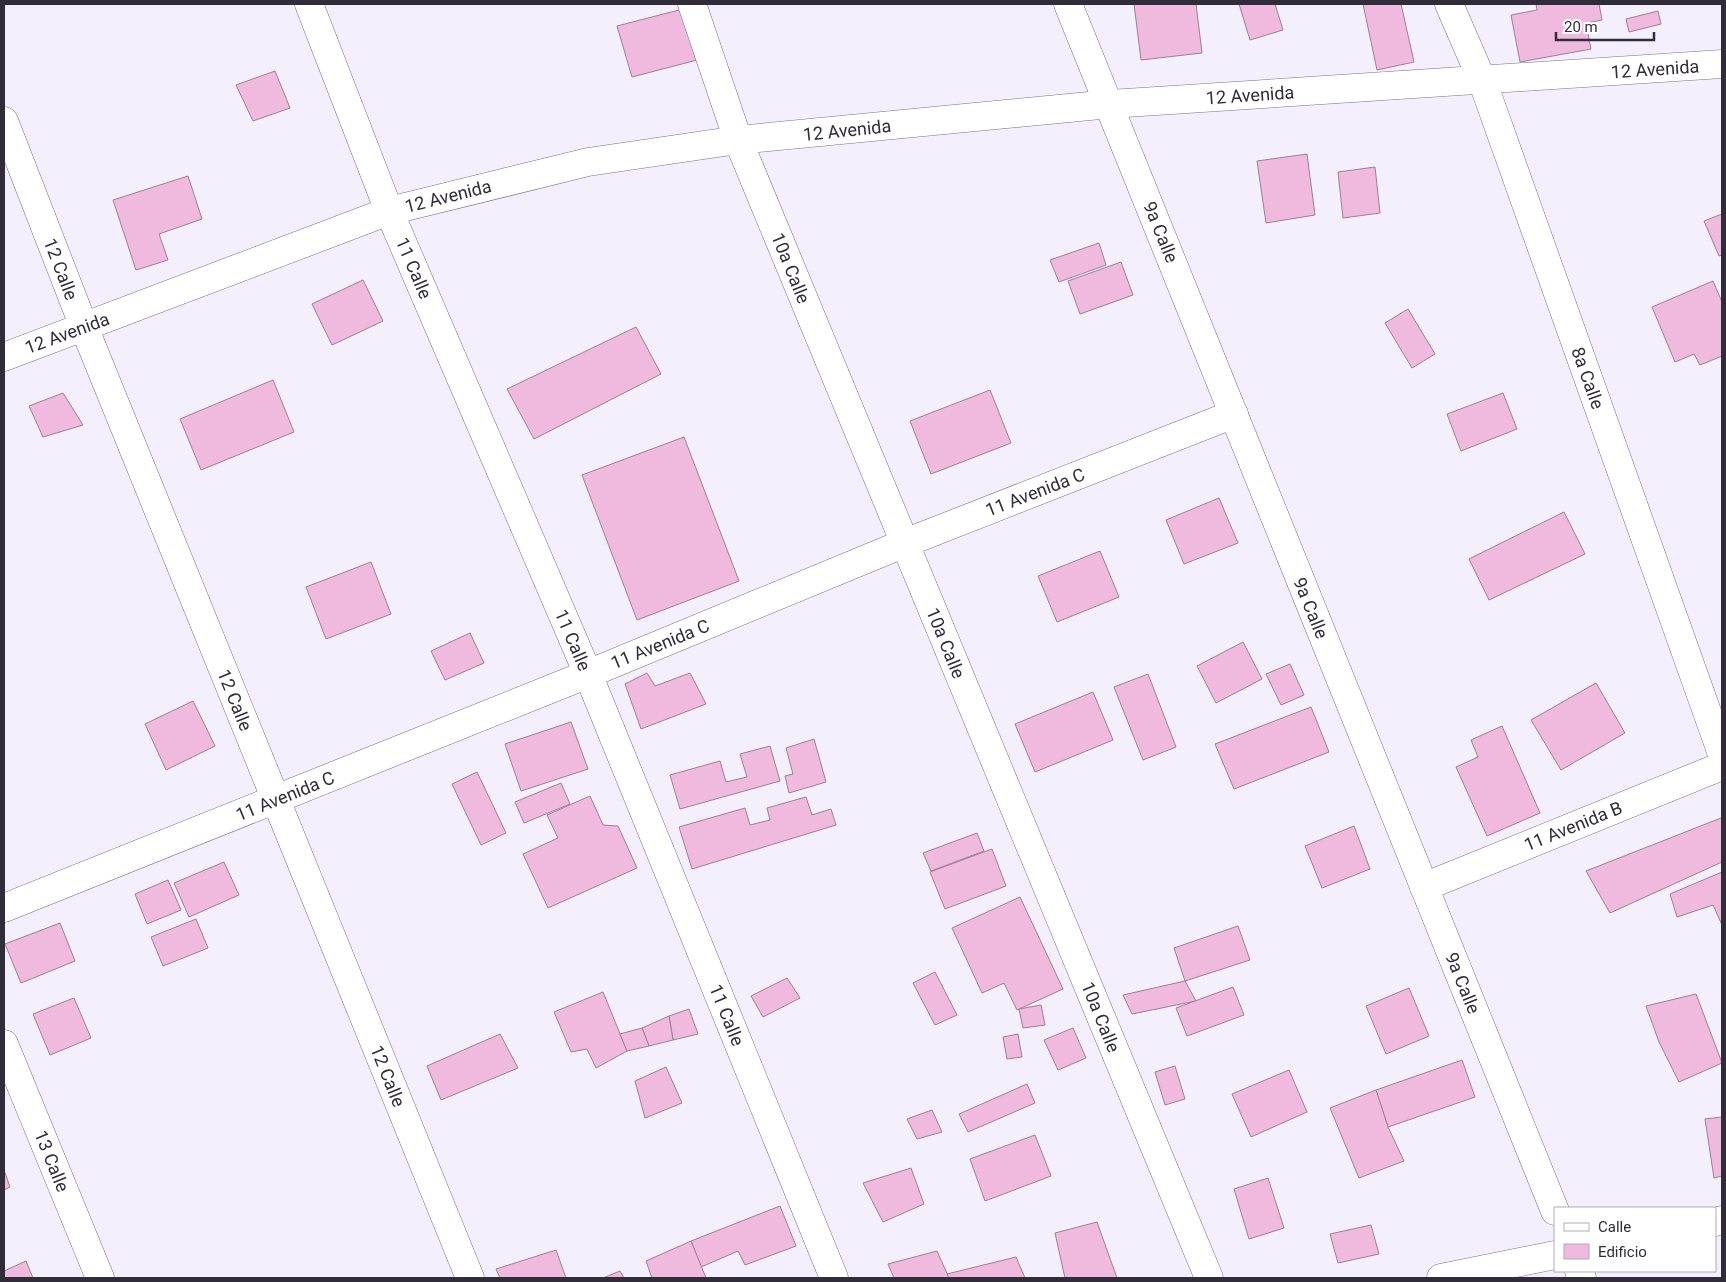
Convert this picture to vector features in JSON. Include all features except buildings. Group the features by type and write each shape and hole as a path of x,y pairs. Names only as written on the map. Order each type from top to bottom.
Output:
{"street":[{"name":"11 Calle","path":"309,4 389,210 588,674 834,1278"},
{"name":"10a Calle","path":"692,4 738,140 1209,1278"},
{"name":"9a Calle","path":"1068,4 1110,104 1554,1210"},
{"name":"8a Calle","path":"1449,4 1482,80 1722,754"},
{"name":"12 Avenida","path":"4,356 389,210 588,162 738,140 1110,104 1722,64"},
{"name":"12 Calle","path":"4,121 84,327 470,1278"},
{"name":"11 Avenida C","path":"4,908 588,674 905,543 1234,414"},
{"name":"11 Avenida B","path":"1424,886 1722,766"},
{"name":"13 Calle","path":"4,1044 100,1278"},
{"path":"1441,1278 1554,1255"}]}
